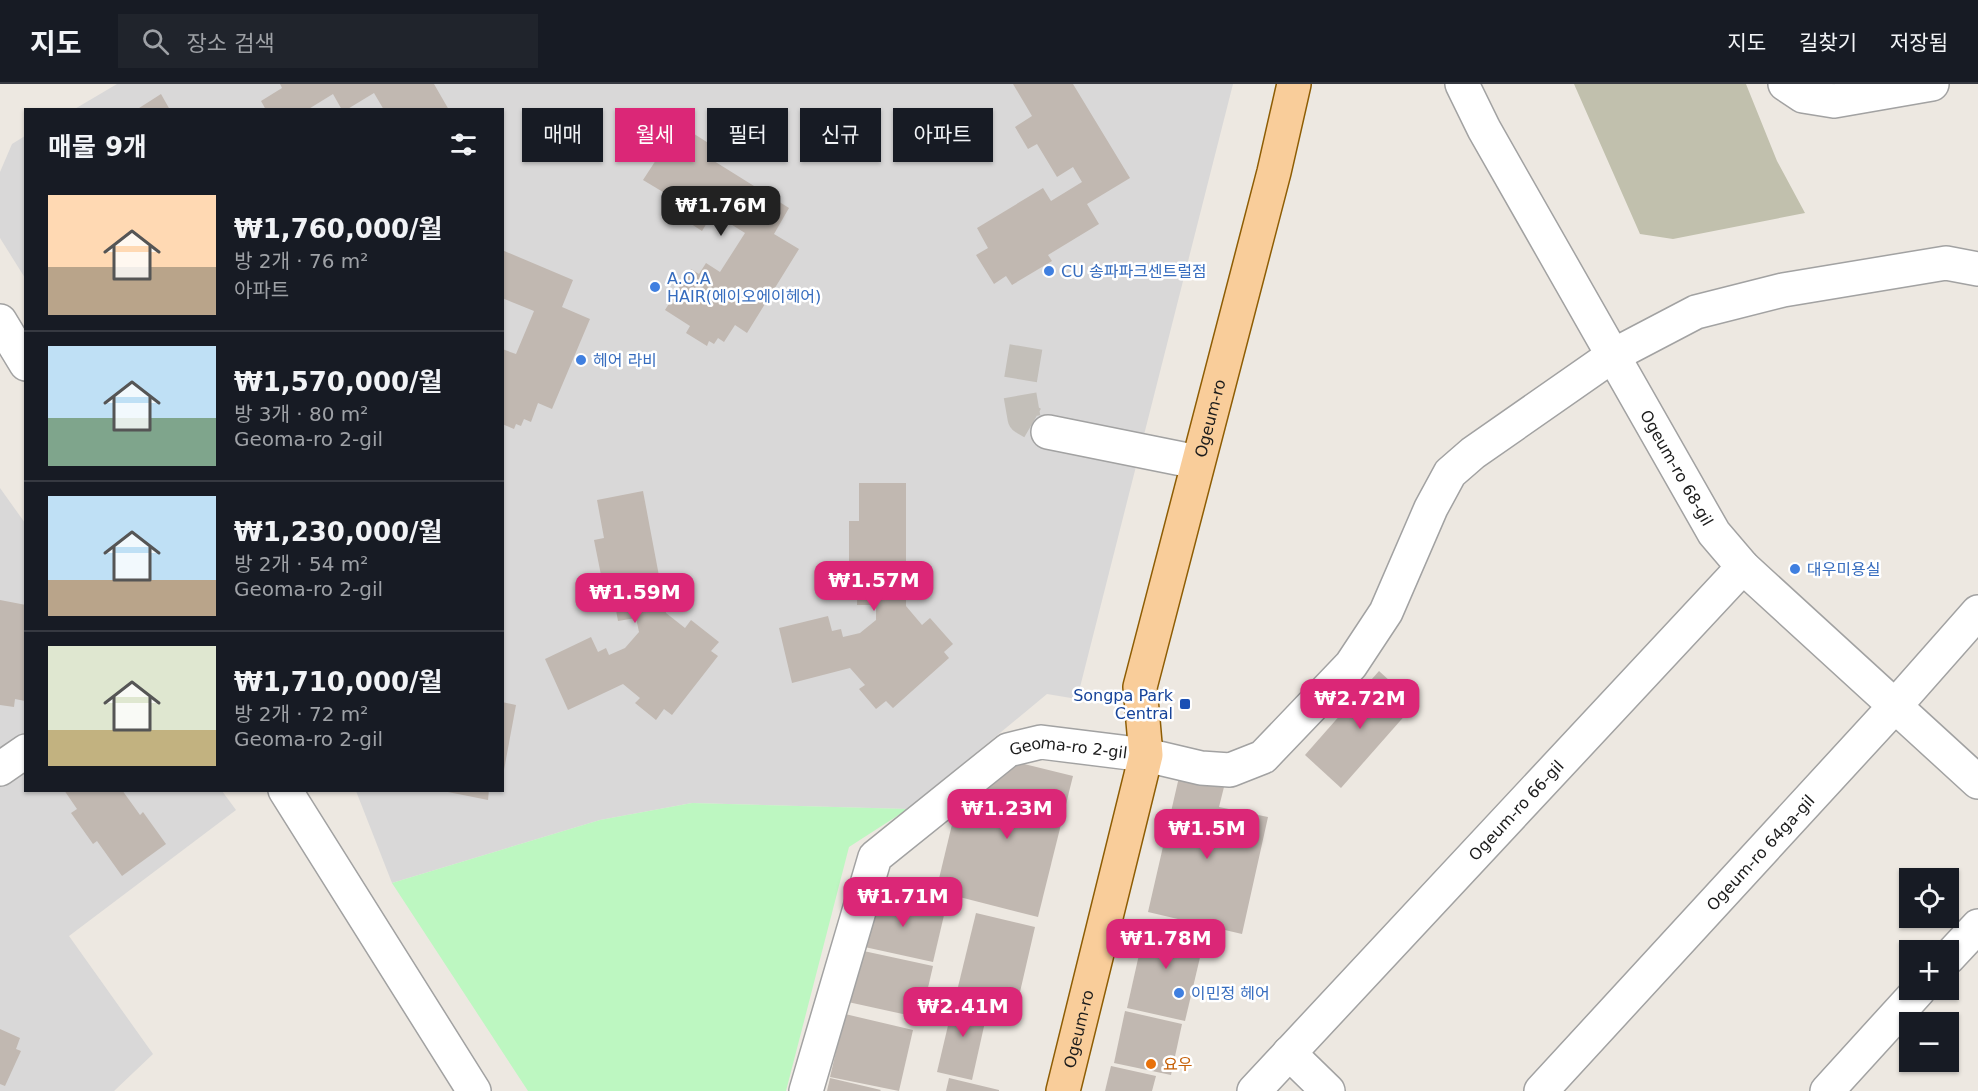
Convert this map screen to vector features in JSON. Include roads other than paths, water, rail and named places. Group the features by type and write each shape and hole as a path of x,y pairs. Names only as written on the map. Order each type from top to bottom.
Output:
{"main road":[{"name":"Ogeum-ro","path":"1063,1091 1146,755 1140,687 1274,172 1294,84"}],"street":[{"name":"Ogeum-ro 68-gil","path":"1462,84 1484,129 1714,533 1743,567 1978,782"},
{"path":"1785,84 1803,96 1834,101 1932,84"},
{"path":"1146,755 1201,768 1230,770 1263,757 1352,665 1386,612 1431,508 1450,473 1473,453 1612,356 1696,312 1783,290 1946,264 1978,269"},
{"path":"0,321 24,361"},
{"path":"1048,432 1197,462"},
{"name":"Ogeum-ro 66-gil","path":"1254,1091 1743,567"},
{"name":"Ogeum-ro 64ga-gil","path":"1541,1091 1895,706 1978,612"},
{"name":"Geoma-ro 2-gil","path":"806,1091 875,856 1008,750 1041,742 1146,755"},
{"path":"0,769 24,752"},
{"path":"286,792 474,1091"},
{"path":"1959,946 1978,926"},
{"path":"1827,1091 1910,1000"},
{"path":"1289,1053 1328,1091"}],"tunnel":[{"path":"1026,347 1019,389 1024,418 1048,432"}],"place":[{"name":"CU 송파파크센트럴점","path":"1049,271"},
{"name":"A.O.A HAIR(에이오에이헤어)","path":"655,287"},
{"name":"헤어 라비","path":"581,360"},
{"name":"대우미용실","path":"1795,569"},
{"name":"Songpa Park Central","path":"1185,704"},
{"name":"이민정 헤어","path":"1179,993"},
{"name":"요우","path":"1151,1064"}]}
